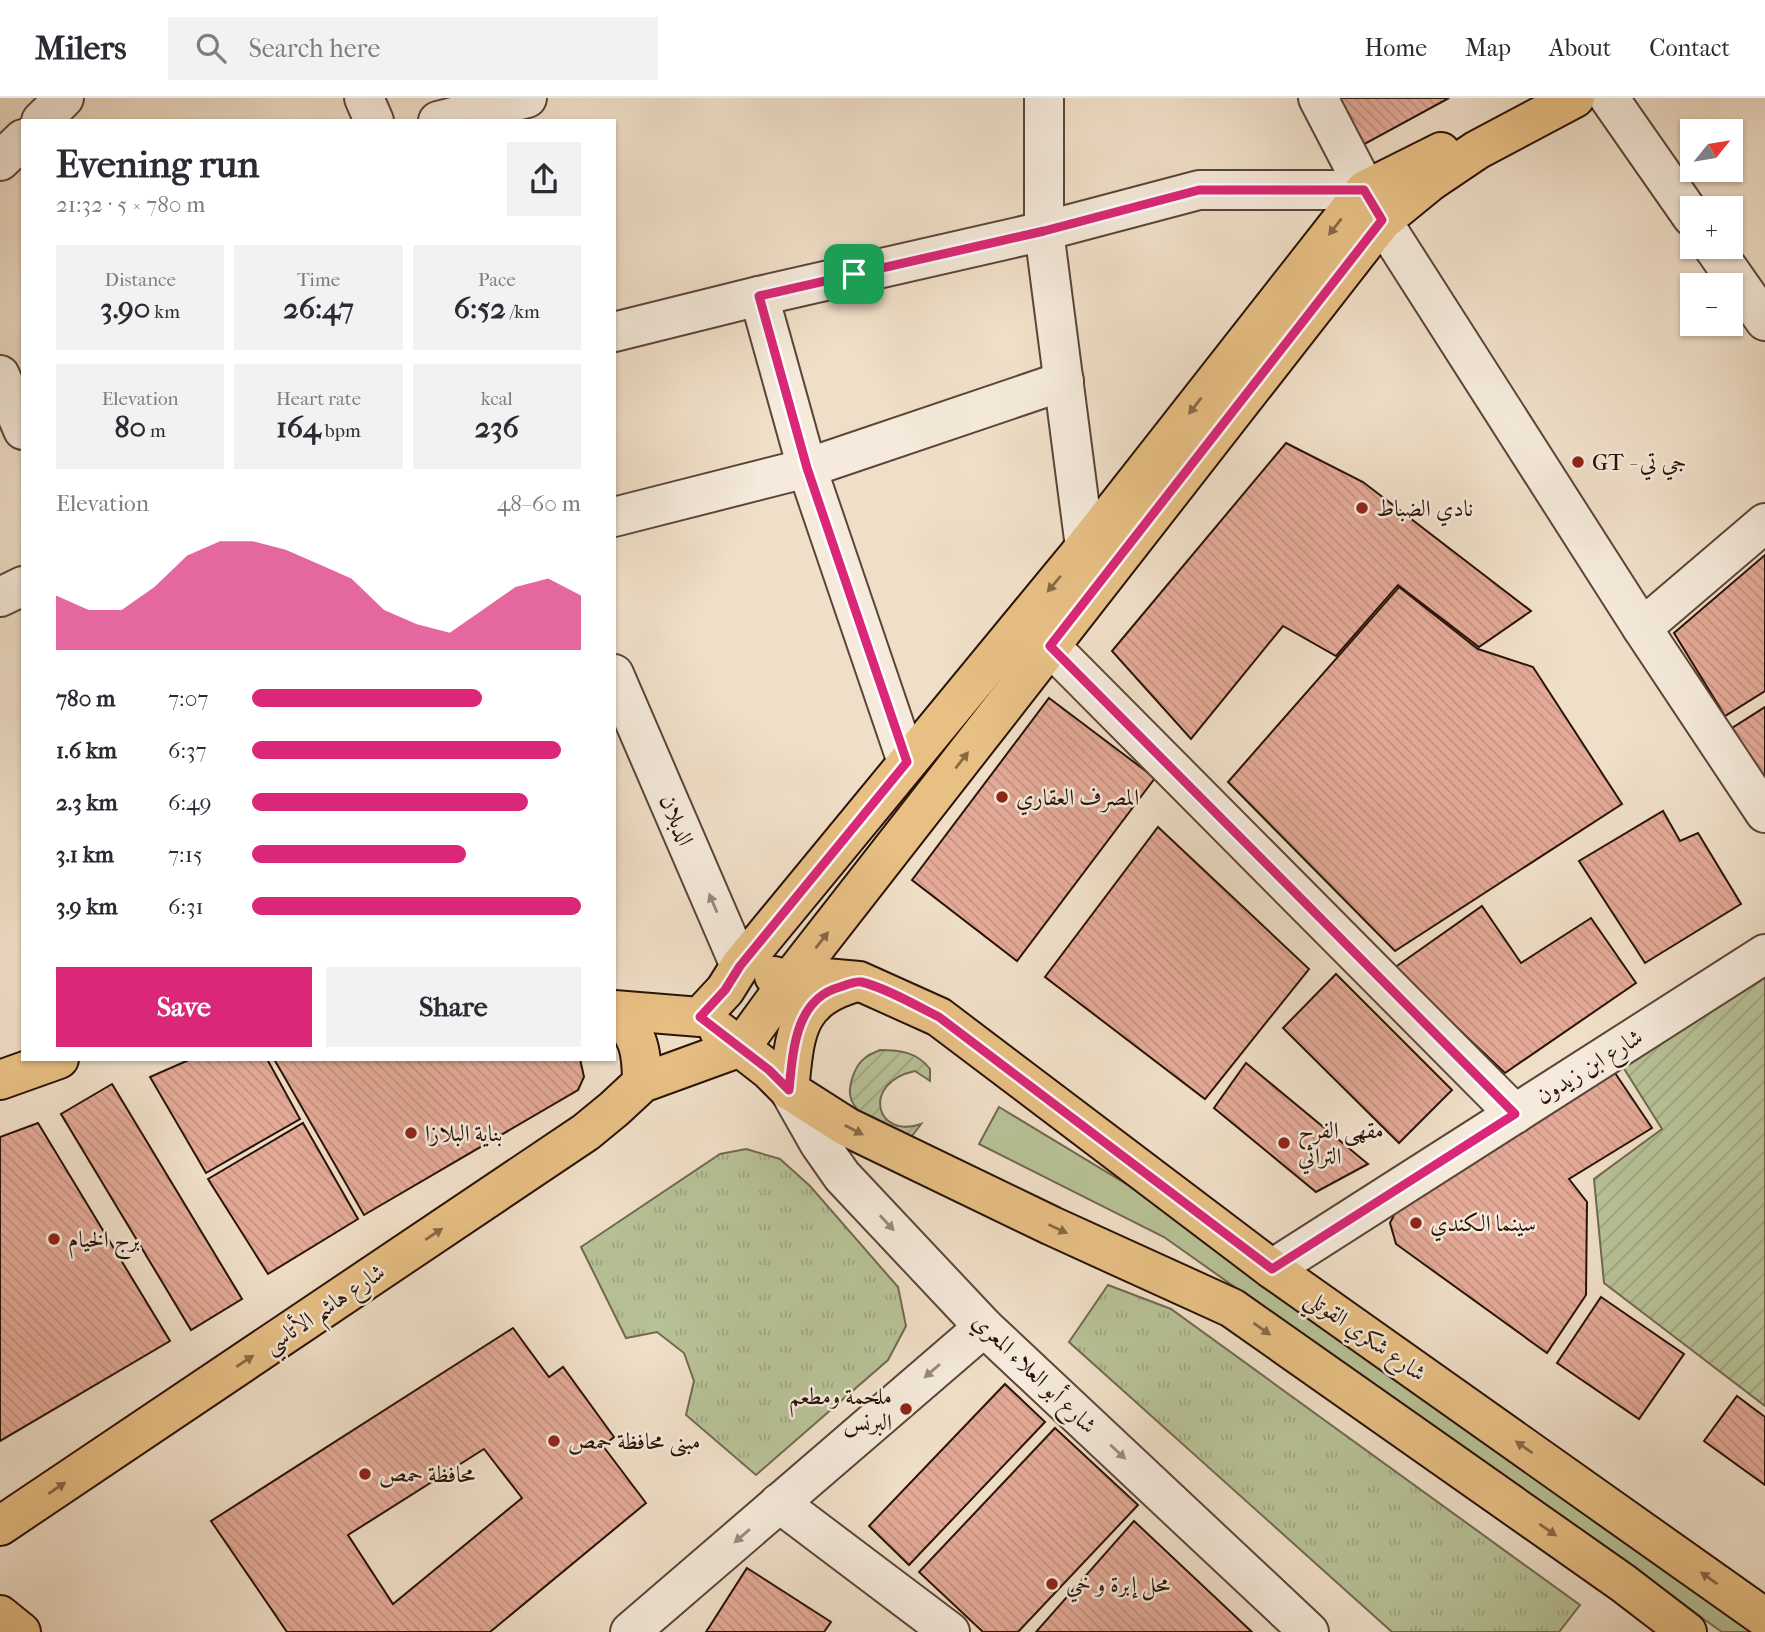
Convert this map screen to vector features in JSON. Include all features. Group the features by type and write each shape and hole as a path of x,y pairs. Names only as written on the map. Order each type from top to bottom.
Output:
{"main road":[{"path":"700,1017 725,990 740,966 1085,547 1373,205 1426,161 1534,98"},
{"path":"616,1013 627,1023 638,1041 642,1083 741,1047 789,981 1050,646 1373,205 1431,181 1477,150 1575,98"},
{"name":"شارع شكري القوتلي","path":"740,966 789,981 825,978 859,981 939,1017 1272,1269 1765,1618"},
{"path":"789,1090 799,1026 813,1003 834,988 859,981"},
{"path":"616,1011 700,1017 741,1047 789,1090 847,1127 1052,1226 1232,1308 1612,1575 1687,1632"},
{"path":"0,1080 53,1061"},
{"name":"شارع هاشم الأتاسي","path":"0,1527 586,1132 642,1083"},
{"path":"0,1615 21,1632"}],"street":[{"path":"43,119 64,98"},
{"path":"364,98 373,119"},
{"path":"446,119 527,98"},
{"path":"1044,98 1044,231 1085,547"},
{"path":"1318,98 1373,205 1643,628 1765,813"},
{"path":"1609,98 1680,200"},
{"path":"0,161 21,141"},
{"path":"616,332 1044,231 1199,190 1373,205"},
{"path":"1721,259 1765,321"},
{"path":"759,296 807,468 907,762"},
{"path":"616,516 807,468 1064,381"},
{"path":"1643,628 1765,523"},
{"path":"0,597 21,587"},
{"path":"1050,646 1515,1114"},
{"name":"الدبلان","path":"616,679 740,966"},
{"name":"شارع ابن زيدون","path":"1272,1269 1765,954"},
{"name":"شارع أبو العلاء المعري","path":"789,1090 819,1143 842,1176 984,1327 1309,1632"},
{"path":"630,1632 984,1327"},
{"path":"779,1503 913,1618 950,1632"}],"green space":[{"path":"1765,977 1765,1406 1604,1283 1594,1179 1662,1129 1623,1067"},
{"path":"880,1050 908,1053 920,1059 930,1069 930,1081 915,1071 898,1077 886,1087 881,1097 880,1108 893,1124 906,1127 921,1124 912,1136 877,1124 861,1112 851,1099 851,1083 855,1071 861,1061"},
{"path":"999,1107 1219,1240 1765,1632 1722,1632 1164,1237 979,1144"},
{"path":"746,1149 780,1159 810,1186 898,1287 906,1326 888,1360 756,1475 686,1415 694,1381 684,1353 657,1332 626,1338 581,1247 720,1154"},
{"path":"1108,1285 1171,1309 1580,1605 1559,1632 1392,1632 1069,1342"}],"building":[{"path":"1335,98 1449,98 1361,146"},
{"path":"1286,443 1363,482 1531,611 1479,647 1398,585 1336,656 1283,626 1191,739 1112,651"},
{"path":"1765,555 1765,691 1725,716 1674,633"},
{"path":"1399,587 1478,649 1533,667 1622,804 1395,951 1228,782"},
{"path":"1049,698 1155,778 1017,961 912,880"},
{"path":"1765,707 1765,781 1732,728"},
{"path":"1663,811 1680,841 1698,833 1741,904 1645,963 1579,861"},
{"path":"1158,827 1309,969 1205,1099 1045,977"},
{"path":"1482,906 1521,963 1591,918 1636,983 1505,1073 1394,968"},
{"path":"1336,974 1452,1090 1399,1143 1283,1028"},
{"path":"186,1061 268,1061 300,1119 206,1173 150,1077"},
{"name":"بناية البلازا","path":"275,1061 580,1061 584,1077 578,1090 364,1215"},
{"path":"1246,1063 1368,1164 1316,1192 1214,1108"},
{"path":"1613,1070 1652,1128 1569,1179 1587,1202 1586,1295 1547,1353 1396,1244 1390,1223 1395,1213 1406,1204"},
{"path":"112,1084 242,1299 191,1330 61,1114"},
{"name":"برج الخيام","path":"38,1123 170,1341 0,1441 0,1137"},
{"path":"303,1123 358,1219 268,1274 208,1179"},
{"path":"1601,1297 1684,1354 1639,1419 1557,1363"},
{"name":"محافظة حمص","path":"513,1328 549,1377 563,1367 614,1437 603,1446 646,1503 490,1632 287,1632 211,1521","holes":["484,1449 522,1498 393,1604 348,1535"]},
{"path":"1005,1384 1045,1422 909,1565 869,1526"},
{"path":"1737,1396 1765,1417 1765,1485 1704,1441"},
{"path":"1055,1428 1138,1505 1018,1632 983,1632 919,1572"},
{"path":"1134,1521 1252,1632 1036,1632"},
{"path":"747,1568 831,1622 824,1632 706,1632"}],"place":[{"name":"GT - جي تي","path":"1578,462"},
{"name":"نادي الضباط","path":"1362,508"},
{"name":"المصرف العقاري","path":"1002,797"},
{"name":"بناية البلازا","path":"411,1133"},
{"name":"مقهى الفرح التراثي","path":"1284,1143"},
{"name":"سينما الكندي","path":"1416,1223"},
{"name":"برج الخيام","path":"54,1239"},
{"name":"ملحمة ومطعم البرنس","path":"906,1409"},
{"name":"مبنى محافظة حمص","path":"554,1441"},
{"name":"محافظة حمص","path":"365,1474"},
{"name":"محل إبرة و خي","path":"1052,1584"}],"route":[{"path":"1199,190 1364,190 1382,220 1050,646 1515,1114 1272,1269 939,1017 900,998 859,981 834,988 813,1003 799,1026 793,1050 789,1090 741,1047 700,1017 725,990 740,966 907,762 807,468 759,296 854,274 1044,231 1199,190"}]}
